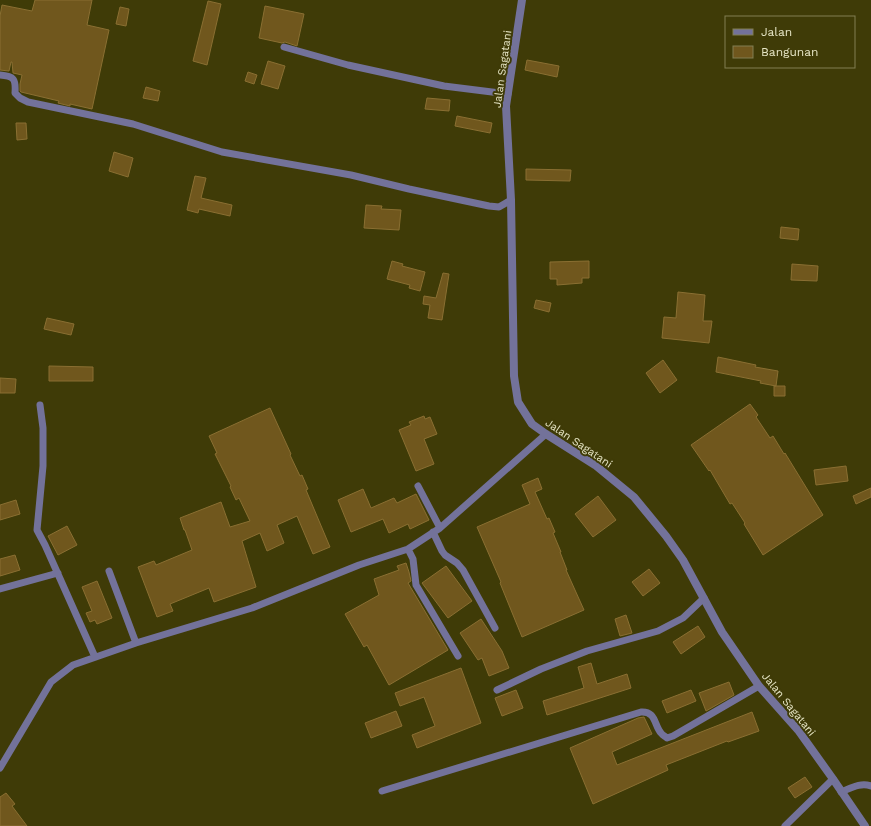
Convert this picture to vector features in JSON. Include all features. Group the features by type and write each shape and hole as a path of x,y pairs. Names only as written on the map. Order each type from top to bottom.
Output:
{"street":[{"name":"Jalan Sagatani","path":"522,0 506,106 511,200 514,376 518,402 532,424 595,465 634,498 666,536 683,560 722,632 759,686 798,730 865,826"}],"lane":[{"path":"284,47 348,65 444,86 508,94"},
{"path":"0,75 9,76 13,79 16,83 15,93 20,98 28,102 133,124 222,152 351,175 489,206 499,207 511,200"},
{"path":"40,405 43,428 43,466 37,530 58,573 95,658"},
{"path":"0,768 52,682 73,665 136,643 252,608 359,566 408,549 437,530 546,434"},
{"path":"418,486 437,530 442,551 445,555 458,563 463,570 495,628"},
{"path":"408,549 413,559 416,585 458,656"},
{"path":"109,571 136,643"},
{"path":"0,589 58,573"},
{"path":"496,690 541,669 587,651 658,631 682,618 704,598"},
{"path":"382,791 641,712 646,712 652,715 661,734 667,738 673,736 759,686"},
{"path":"785,826 832,779"},
{"path":"841,792 860,785 865,784 871,786"}],"building":[{"path":"35,0 92,0 87,25 109,30 92,109 70,104 70,106 58,103 59,101 21,92 20,84 22,75 13,73 12,62 9,71 0,70 0,16 2,5 32,11"},
{"path":"208,1 221,4 207,65 193,61"},
{"path":"265,6 304,14 297,46 285,42 282,43 259,38"},
{"path":"120,7 129,9 126,26 116,24"},
{"path":"527,60 559,66 557,77 525,70"},
{"path":"268,61 285,66 278,89 261,84"},
{"path":"248,72 257,75 254,84 245,81"},
{"path":"146,87 160,91 158,101 143,98"},
{"path":"427,98 450,100 449,111 425,109"},
{"path":"457,116 492,123 490,133 455,126"},
{"path":"16,123 26,123 27,139 17,140"},
{"path":"114,152 133,158 128,177 109,171"},
{"path":"526,169 571,170 570,181 526,180"},
{"path":"195,176 206,178 201,198 232,205 230,216 199,209 198,213 187,210"},
{"path":"366,205 382,206 381,209 401,210 399,230 364,228"},
{"path":"781,227 799,229 798,240 780,238"},
{"path":"392,261 403,264 402,266 425,272 420,291 409,288 410,285 387,279"},
{"path":"589,261 589,278 582,278 582,283 557,285 557,279 550,279 550,262"},
{"path":"792,264 818,266 817,281 791,280"},
{"path":"443,273 449,274 442,320 428,318 430,305 423,304 424,296 436,298"},
{"path":"678,292 705,295 703,321 712,321 709,343 662,338 664,317 676,318"},
{"path":"536,300 551,303 549,312 534,308"},
{"path":"47,318 74,324 71,335 44,329"},
{"path":"718,357 756,365 755,367 778,371 776,386 760,383 761,381 716,372"},
{"path":"663,360 677,380 660,393 646,373"},
{"path":"49,366 93,367 93,381 49,381"},
{"path":"0,378 16,379 15,393 0,393"},
{"path":"774,386 785,386 785,396 774,396"},
{"path":"750,404 758,415 756,417 770,438 773,436 784,454 785,453 823,515 763,555 732,503 730,504 710,470 709,471 691,445"},
{"path":"270,408 300,476 302,475 308,489 306,490 330,547 313,554 297,516 277,525 284,543 267,551 260,533 242,541 256,587 214,602 209,588 170,604 173,611 157,617 138,567 154,561 156,565 192,550 180,518 221,502 230,527 250,521 239,498 236,500 230,487 231,486 215,454 217,453 209,436"},
{"path":"424,416 425,419 430,417 437,434 424,439 434,464 416,471 399,430 411,425 409,422"},
{"path":"846,466 848,481 816,485 814,470"},
{"path":"538,478 542,489 535,492 547,519 549,518 555,532 553,533 561,552 566,570 584,610 522,637 500,583 501,582 477,527 530,504 522,485"},
{"path":"871,488 871,497 856,504 853,496"},
{"path":"363,489 371,508 394,498 397,503 416,494 429,520 410,529 408,524 389,533 383,519 351,532 338,500"},
{"path":"598,496 616,520 593,537 575,514"},
{"path":"16,500 20,514 0,520 0,505"},
{"path":"67,526 77,545 58,555 48,536"},
{"path":"15,555 20,570 0,576 0,559"},
{"path":"406,563 411,581 408,583 448,650 389,685 367,645 364,647 345,614 379,595 374,579 399,570 397,566"},
{"path":"446,566 472,601 448,618 422,583"},
{"path":"649,569 660,583 643,596 632,582"},
{"path":"97,581 112,618 97,624 95,620 90,622 86,613 92,611 82,587"},
{"path":"626,615 632,633 620,636 615,619"},
{"path":"481,619 502,651 509,668 489,676 482,658 478,660 460,633"},
{"path":"698,626 705,637 681,654 673,642"},
{"path":"591,663 597,684 627,674 631,688 547,715 543,701 584,688 578,667"},
{"path":"461,668 481,723 417,748 412,735 435,726 424,697 400,706 395,693"},
{"path":"729,682 734,695 706,711 699,693"},
{"path":"516,690 523,708 502,716 495,698"},
{"path":"691,690 696,701 667,713 662,701"},
{"path":"396,711 402,726 371,738 365,723"},
{"path":"752,712 759,731 728,742 727,741 666,765 668,770 593,804 570,748 638,718 644,717 652,734 612,752 617,765"},
{"path":"805,777 812,787 795,798 788,788"},
{"path":"6,793 15,804 12,806 27,826 0,826 0,797"}]}
